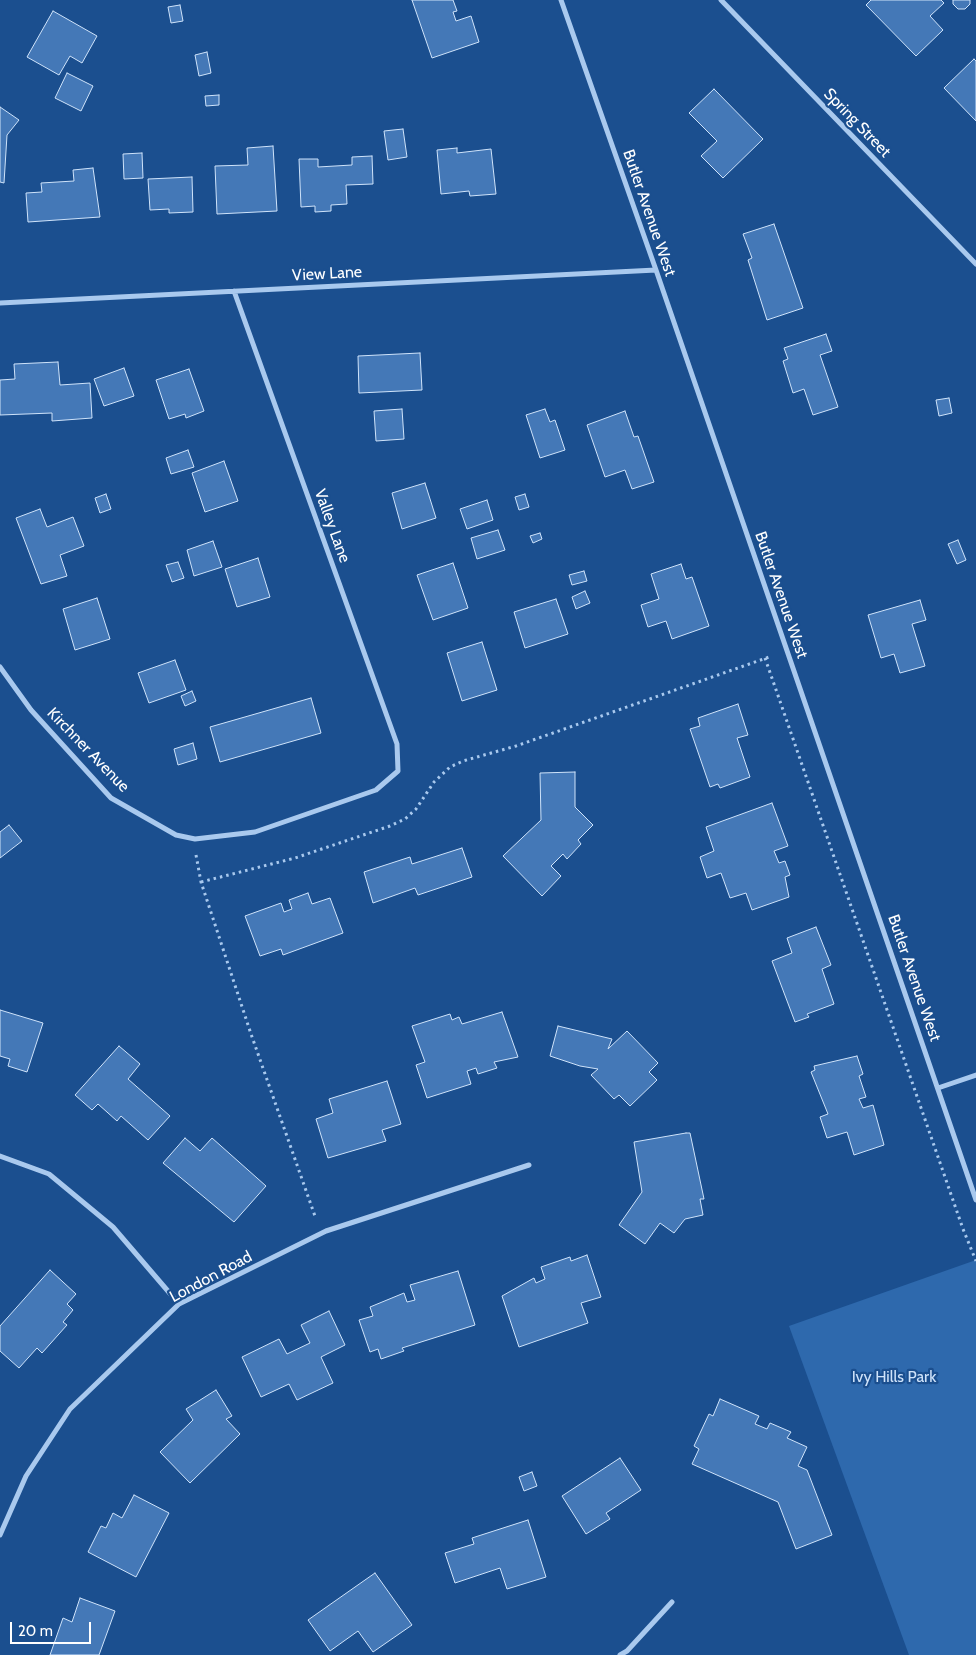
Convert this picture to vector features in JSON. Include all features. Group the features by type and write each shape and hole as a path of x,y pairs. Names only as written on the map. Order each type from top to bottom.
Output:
{"street":[{"name":"Butler Avenue West","path":"561,0 656,270 976,1200"},
{"name":"Spring Street","path":"721,0 976,264"},
{"name":"View Lane","path":"0,303 656,270"},
{"name":"Valley Lane","path":"234,291 397,744 398,771"},
{"name":"Kirchner Avenue","path":"0,667 31,710 112,798 176,835 195,839 255,832 376,790 398,771"},
{"path":"938,1088 976,1075"},
{"path":"0,1156 49,1174 106,1221 178,1304"},
{"name":"London Road","path":"0,1535 26,1476 70,1409 178,1304 326,1231 529,1166"},
{"path":"620,1655 627,1651 672,1602"}],"path":[{"path":"201,882 295,858 390,826 405,819 416,809 434,782 450,767 787,650"},
{"path":"765,658 976,1261"},
{"path":"195,839 196,863 201,882 251,1034 316,1218 326,1231"}],"green space":[{"name":"Ivy Hills Park","path":"976,1260 976,1655 909,1655 789,1326"}],"building":[{"path":"412,0 453,0 457,11 453,12 456,21 471,16 479,42 432,58"},
{"path":"871,0 941,0 944,3 930,16 943,30 916,56 866,5"},
{"path":"953,0 970,0 970,4 965,9 958,9 953,4"},
{"path":"180,5 183,21 171,23 168,7"},
{"path":"53,11 97,36 82,63 70,56 59,75 27,57"},
{"path":"207,52 211,73 199,76 195,55"},
{"path":"974,59 976,61 976,121 944,88"},
{"path":"67,73 93,86 81,111 55,98"},
{"path":"714,89 763,139 723,178 701,156 717,141 689,113"},
{"path":"219,95 219,105 206,106 205,96"},
{"path":"0,107 19,120 7,135 4,183 0,182"},
{"path":"403,129 407,157 388,160 384,131"},
{"path":"273,146 277,211 217,214 215,166 248,165 247,148"},
{"path":"457,148 457,153 491,149 496,194 470,196 469,191 441,194 437,150"},
{"path":"142,153 143,178 124,179 123,154"},
{"path":"372,156 373,184 346,185 347,204 331,205 331,211 315,212 315,206 301,207 299,159 318,159 318,167 352,165 352,157"},
{"path":"93,168 100,217 28,222 26,193 42,192 41,183 74,181 73,170"},
{"path":"192,177 193,212 169,213 169,209 150,210 148,179"},
{"path":"774,224 803,308 767,320 748,260 752,258 743,234"},
{"path":"826,334 832,351 820,355 838,407 813,415 804,389 793,393 783,361 788,359 784,348"},
{"path":"420,353 422,390 359,393 358,356"},
{"path":"58,362 60,385 90,383 92,418 52,421 52,413 0,415 0,380 15,379 14,364"},
{"path":"124,368 134,396 104,406 94,379"},
{"path":"189,369 204,411 186,418 185,414 169,419 156,380"},
{"path":"949,398 952,413 939,416 936,400"},
{"path":"402,409 404,439 376,441 374,411"},
{"path":"545,409 550,422 555,420 565,450 540,458 526,415"},
{"path":"625,411 634,437 638,436 654,482 632,489 625,470 605,477 587,425"},
{"path":"188,450 194,467 171,474 166,458"},
{"path":"224,461 238,501 205,512 192,473"},
{"path":"425,483 436,518 402,529 392,493"},
{"path":"106,494 111,509 100,513 95,498"},
{"path":"525,494 529,507 519,510 515,497"},
{"path":"487,500 493,520 467,529 460,509"},
{"path":"40,509 47,527 73,517 84,546 60,555 67,576 41,584 16,518"},
{"path":"498,530 505,550 477,559 471,538"},
{"path":"540,533 542,539 533,543 530,536"},
{"path":"958,540 966,560 957,564 948,544"},
{"path":"213,541 222,567 194,576 187,550"},
{"path":"258,558 270,597 237,607 225,569"},
{"path":"178,562 184,578 172,582 166,565"},
{"path":"453,563 468,608 433,620 417,575"},
{"path":"681,564 686,579 692,577 709,626 672,639 666,621 648,627 641,605 659,599 651,574"},
{"path":"584,571 587,581 572,585 569,575"},
{"path":"585,591 590,603 576,609 572,597"},
{"path":"97,598 110,639 75,650 63,609"},
{"path":"556,599 568,634 525,648 514,612"},
{"path":"920,600 926,620 912,624 925,666 900,673 894,654 881,658 868,615"},
{"path":"482,642 497,690 462,701 447,653"},
{"path":"175,660 186,690 149,703 138,673"},
{"path":"192,691 196,701 185,706 181,696"},
{"path":"311,698 321,733 220,762 210,727"},
{"path":"738,704 748,735 737,738 750,777 720,788 718,784 710,787 690,729 700,726 698,718"},
{"path":"193,743 197,759 178,765 174,749"},
{"path":"575,772 575,807 593,825 578,840 581,844 567,859 563,854 551,866 561,876 542,896 503,856 541,820 540,773"},
{"path":"772,803 788,846 774,851 779,863 785,861 790,875 785,877 789,897 752,910 746,893 730,898 721,873 707,878 700,857 714,851 706,827"},
{"path":"9,825 22,841 0,858 0,832"},
{"path":"462,848 472,877 418,895 415,888 373,903 364,872 410,857 412,864"},
{"path":"308,893 312,904 330,898 343,933 283,955 281,949 260,956 245,916 281,903 284,912 292,909 289,900"},
{"path":"816,927 831,965 822,969 834,1004 807,1014 809,1017 795,1022 772,961 792,953 787,938"},
{"path":"0,1010 43,1023 27,1072 8,1066 10,1059 0,1056"},
{"path":"502,1012 518,1057 494,1062 497,1068 478,1074 476,1068 467,1071 471,1084 427,1098 416,1065 425,1062 412,1026 450,1014 452,1020 459,1017 462,1024"},
{"path":"558,1026 612,1039 608,1049 627,1031 658,1063 649,1072 657,1080 630,1106 619,1095 614,1099 591,1075 598,1069 580,1066 550,1056"},
{"path":"119,1046 140,1064 128,1079 170,1116 148,1140 121,1116 117,1121 98,1104 92,1110 75,1095"},
{"path":"857,1056 863,1074 859,1076 866,1097 859,1099 863,1108 873,1105 884,1145 854,1155 847,1132 827,1138 820,1117 828,1114 811,1072 815,1070 814,1066"},
{"path":"387,1081 401,1124 382,1130 386,1141 328,1158 316,1119 333,1113 329,1099"},
{"path":"690,1133 704,1199 700,1199 703,1215 685,1219 674,1233 660,1223 645,1244 619,1225 642,1192 634,1142"},
{"path":"185,1138 200,1151 212,1138 266,1186 234,1222 163,1163"},
{"path":"587,1255 601,1297 581,1303 588,1323 519,1347 502,1296 534,1278 536,1283 545,1279 541,1267 570,1257 571,1261"},
{"path":"50,1270 76,1294 67,1304 73,1310 63,1322 67,1325 42,1353 37,1348 19,1368 0,1351 0,1326"},
{"path":"458,1271 475,1325 402,1348 404,1351 381,1359 378,1349 370,1352 359,1320 373,1316 370,1307 404,1293 407,1302 415,1300 410,1285"},
{"path":"329,1311 345,1345 321,1357 333,1383 297,1400 289,1384 261,1397 242,1357 279,1339 287,1354 310,1343 301,1325"},
{"path":"216,1390 232,1416 226,1419 240,1434 190,1483 160,1452 193,1420 186,1409"},
{"path":"720,1399 759,1416 755,1424 767,1429 770,1423 791,1432 787,1438 807,1447 798,1466 807,1470 832,1535 796,1549 778,1502 692,1464 699,1449 694,1446 709,1414 713,1416"},
{"path":"620,1458 641,1490 606,1513 610,1519 586,1534 562,1496"},
{"path":"532,1472 537,1486 524,1491 519,1477"},
{"path":"134,1495 169,1513 136,1577 88,1552 101,1526 106,1528 113,1513 122,1518"},
{"path":"528,1520 546,1577 507,1589 500,1568 455,1583 445,1553 474,1544 472,1538"},
{"path":"375,1573 412,1625 373,1652 358,1631 330,1651 308,1620"},
{"path":"80,1598 115,1611 99,1655 50,1655 63,1618 72,1622"}]}
